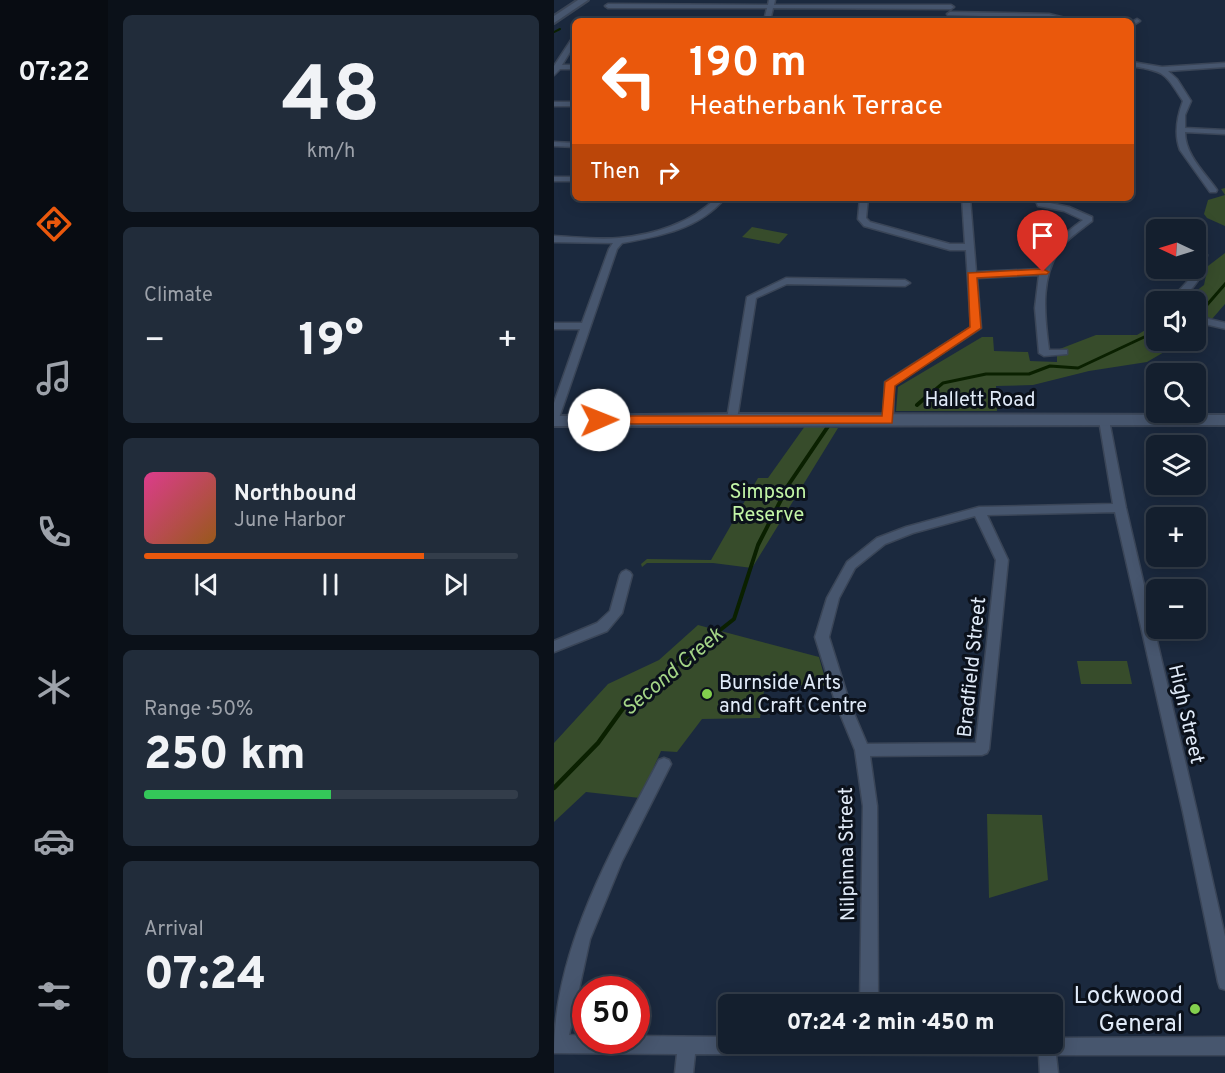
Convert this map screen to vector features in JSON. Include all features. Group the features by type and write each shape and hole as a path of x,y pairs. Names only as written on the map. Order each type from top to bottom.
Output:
{"main road":[{"path":"554,20 584,0"},
{"name":"Hallett Road","path":"554,419 1226,420"}],"street":[{"path":"768,18 771,3"},
{"path":"608,6 771,3 1053,18"},
{"path":"555,70 572,43"},
{"path":"1134,64 1163,69 1226,65"},
{"path":"555,70 572,68"},
{"path":"1163,69 1174,81 1187,102 1181,115 1181,142 1184,150 1212,190"},
{"path":"554,104 572,104"},
{"path":"1182,130 1226,132"},
{"path":"554,144 572,145"},
{"path":"554,179 572,178"},
{"path":"554,239 619,241 650,236 695,221 712,209 719,201"},
{"path":"864,201 862,219 867,224 950,247 970,247"},
{"path":"888,420 889,384 976,328 966,201"},
{"path":"1040,201 1041,204 1066,209 1089,219 1062,241 1043,272 1039,315 1044,353 1063,352"},
{"path":"554,419 613,249 619,241"},
{"path":"972,275 1043,272"},
{"path":"1186,291 1196,279"},
{"path":"732,419 752,297 786,281 905,283"},
{"path":"1206,321 1226,326"},
{"path":"554,326 585,327"},
{"name":"High Street","path":"1104,420 1120,508 1190,812 1226,982"},
{"name":"Nilpinna Street","path":"869,994 870,806 862,750 843,704 822,637 833,598 851,565 881,541 910,530 979,511 1120,508"},
{"name":"Bradfield Street","path":"862,750 982,749 1002,560 979,511"},
{"path":"554,647 602,627 616,613 626,575"},
{"path":"664,764 616,858 582,939 556,1044 718,1044"},
{"path":"684,1073 687,1044"},
{"path":"1063,1048 1226,1046"},
{"path":"1047,1054 1049,1073"}],"green space":[{"path":"1226,188 1225,226 1207,218 1204,214 1208,200 1225,195 1221,189"},
{"path":"752,227 788,234 779,244 742,237"},
{"path":"1225,253 1225,304 1212,319 1206,316 1206,291 1196,291 1204,285 1208,266"},
{"path":"1146,330 1146,351 1166,351 1147,362 1089,371 1033,385 996,386 997,411 896,411 898,387 982,337 993,337 994,351 1028,352 1030,361 1057,362 1057,350 1096,335 1137,335"},
{"name":"Simpson Reserve","path":"805,426 838,428 752,568 713,563 647,563 642,567 641,564 647,559 711,560 758,478 768,478"},
{"path":"698,625 819,657 827,686 765,684 760,718 702,719 677,752 661,751 640,798 586,792 554,822 554,743 608,684 659,660"},
{"path":"1077,661 1127,661 1132,684 1081,684"},
{"path":"987,814 1042,815 1048,880 989,898"}],"waterway":[{"path":"554,32 560,29"},
{"name":"Second Creek","path":"1206,306 1226,283"},
{"name":"Second Creek","path":"924,399 943,383 986,374 1029,374 1050,366 1078,368 1146,336"},
{"name":"Second Creek","path":"917,405 925,398"},
{"name":"Second Creek","path":"642,692 734,619 758,545 789,484 829,425 832,425"},
{"name":"Second Creek","path":"554,788 598,743 624,707 644,691"}],"place":[{"name":"Burnside Arts and Craft Centre","path":"707,694"},
{"name":"Lockwood General","path":"1195,1009"}],"route":[{"path":"599,420 888,420 889,384 976,328 972,275 1043,272"}]}
